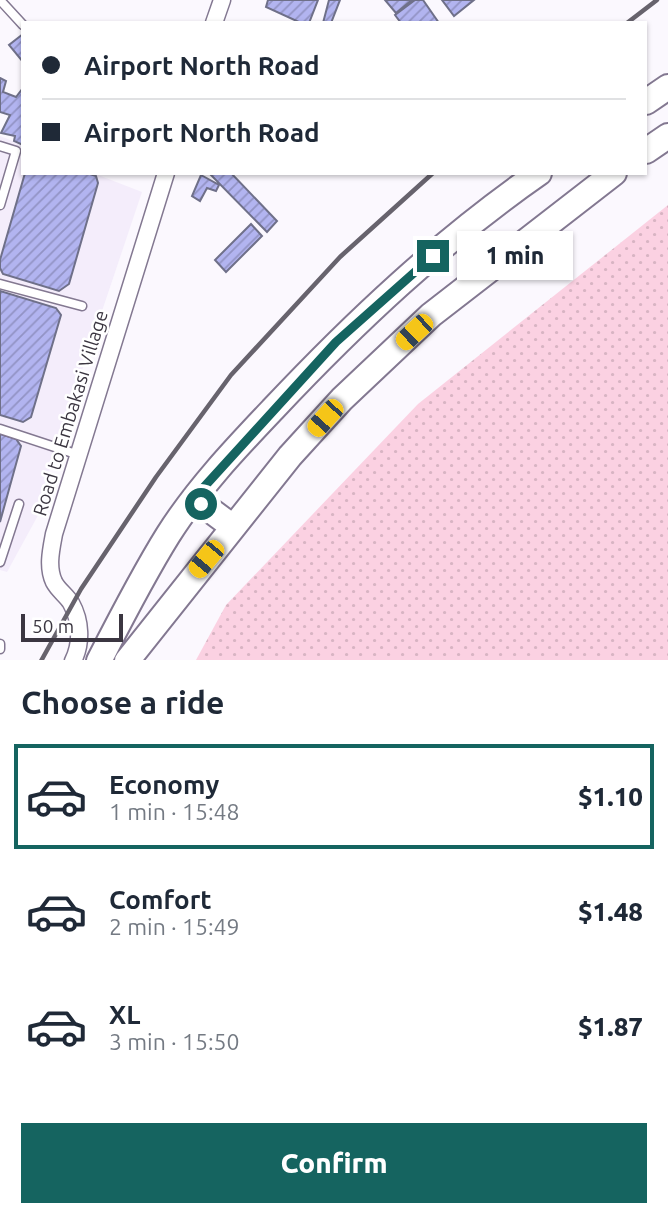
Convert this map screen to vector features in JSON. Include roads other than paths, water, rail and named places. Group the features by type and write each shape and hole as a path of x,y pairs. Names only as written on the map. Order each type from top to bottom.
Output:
{"main road":[{"path":"647,101 668,87"},
{"path":"647,150 668,136"},
{"path":"99,660 169,534 194,498 336,342 490,208 536,175"},
{"path":"127,660 290,456 342,399 431,316 611,175"},
{"path":"194,498 233,527"}],"street":[{"path":"216,21 222,0"},
{"name":"Road to Embakasi Village","path":"73,660 81,639 80,629 72,605 54,583 49,559 54,534 164,175"}],"lane":[{"path":"0,0 21,23"},
{"path":"0,146 16,151 0,205"},
{"path":"0,284 82,306"},
{"path":"0,429 79,455"},
{"path":"0,562 19,504"}],"railway":[{"path":"630,21 657,0"},
{"path":"42,660 81,589 156,477 231,375 340,257 431,175"}]}
